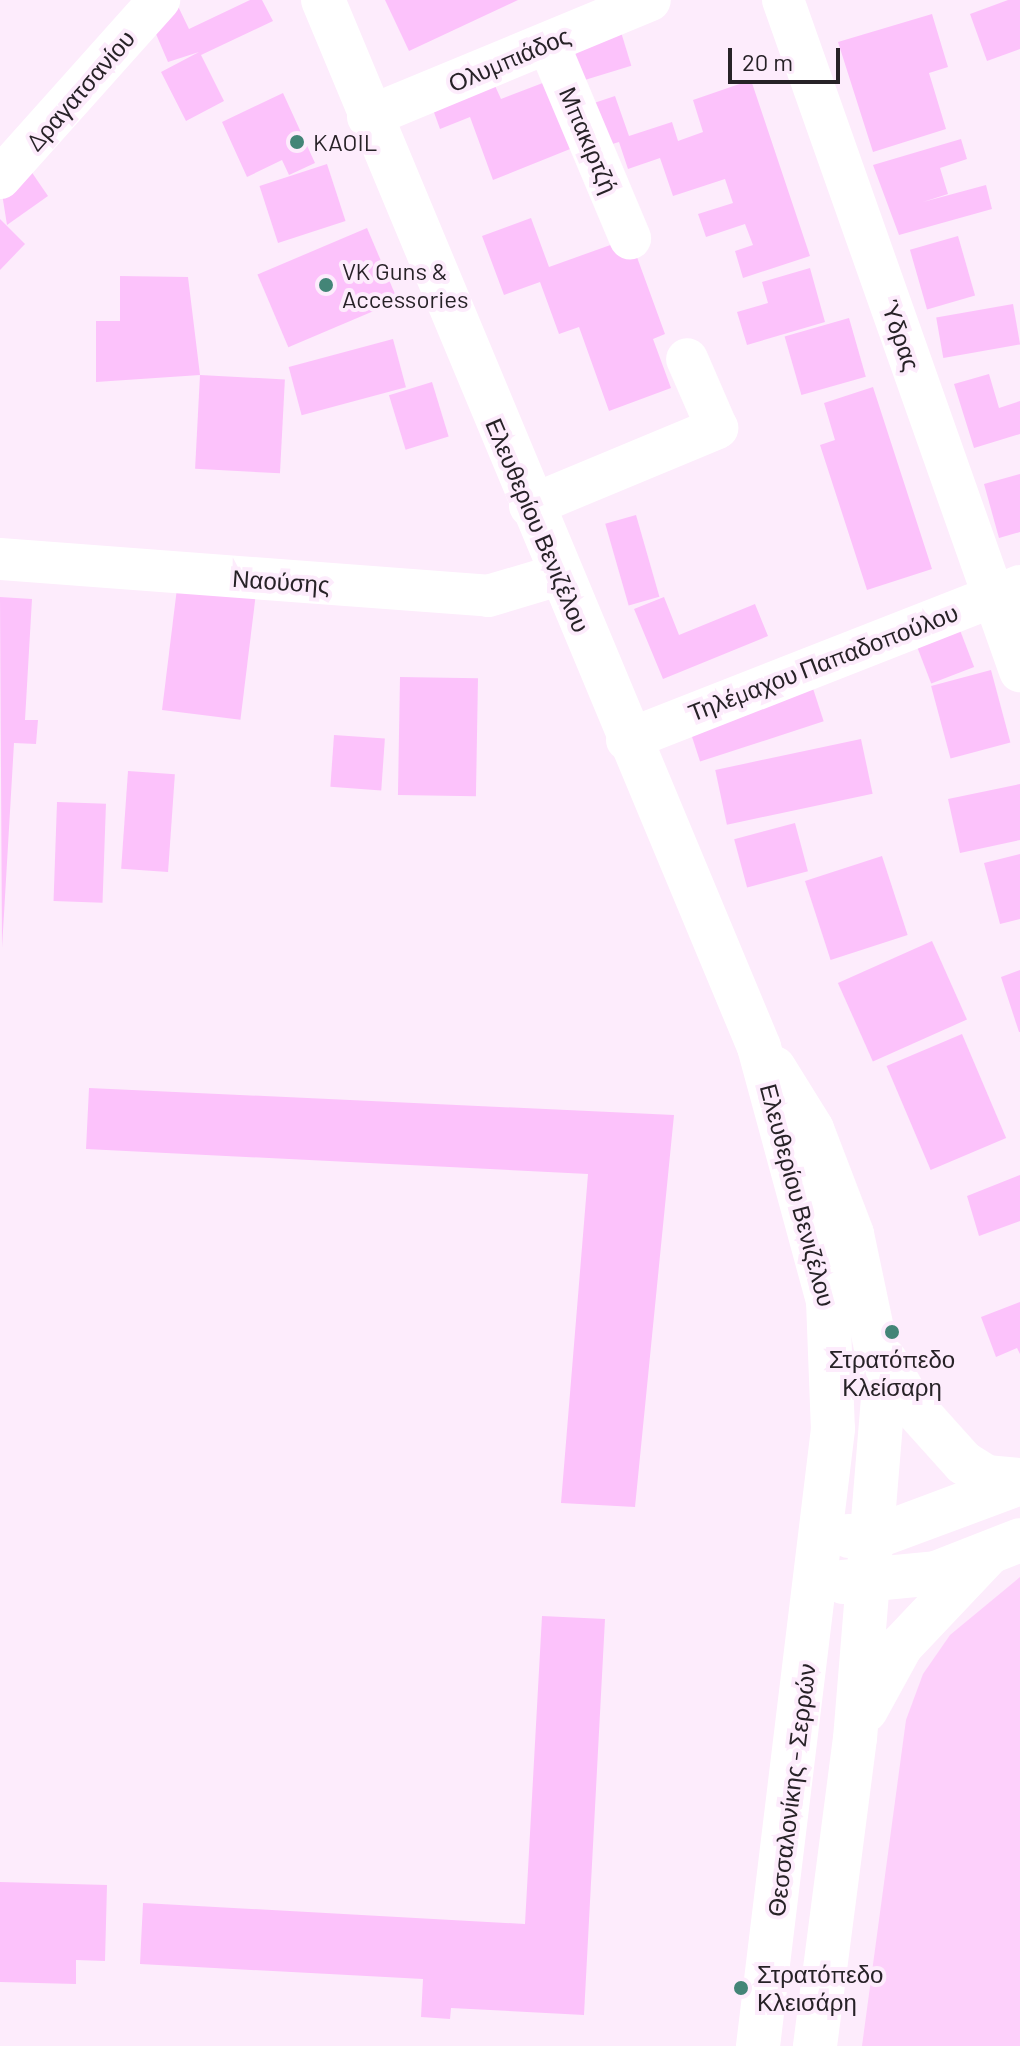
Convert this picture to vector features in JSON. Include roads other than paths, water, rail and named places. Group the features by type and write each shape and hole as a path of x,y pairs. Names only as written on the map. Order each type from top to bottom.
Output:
{"main road":[{"name":"Ελευθερίου Βενιζέλου","path":"323,0 368,117 627,740 759,1047 833,1333 822,1534"},
{"name":"Ελευθερίου Βενιζέλου","path":"759,1047 815,1136 852,1234 882,1354 875,1537"},
{"path":"882,1354 909,1402 964,1463 986,1477 1020,1482"},
{"path":"822,1534 875,1537 1020,1482"},
{"name":"Θεσσαλονίκης - Σερρών","path":"758,2046 822,1534"},
{"path":"815,2046 855,1738 875,1537"},
{"path":"816,1580 869,1583 945,1571 1004,1546"},
{"path":"855,1738 901,1646 1004,1546"}],"street":[{"name":"Δραγατσανίου","path":"0,178 159,0"},
{"name":"Ολυμπιάδος","path":"368,117 650,0"},
{"name":"Ύδρας","path":"783,0 1007,591 1020,671"},
{"name":"Μπακιρτζή","path":"548,43 630,238"},
{"path":"530,506 717,428 687,359"},
{"name":"Ναούσης","path":"0,559 488,596 559,575"},
{"name":"Τηλέμαχου Παπαδοπούλου","path":"627,740 1007,591"}],"place":[{"name":"KAOIL","path":"297,142"},
{"name":"VK Guns & Accessories","path":"326,285"},
{"name":"Στρατόπεδο Κλείσαρη","path":"892,1332"},
{"name":"Στρατόπεδο Κλεισάρη","path":"741,1988"}]}
